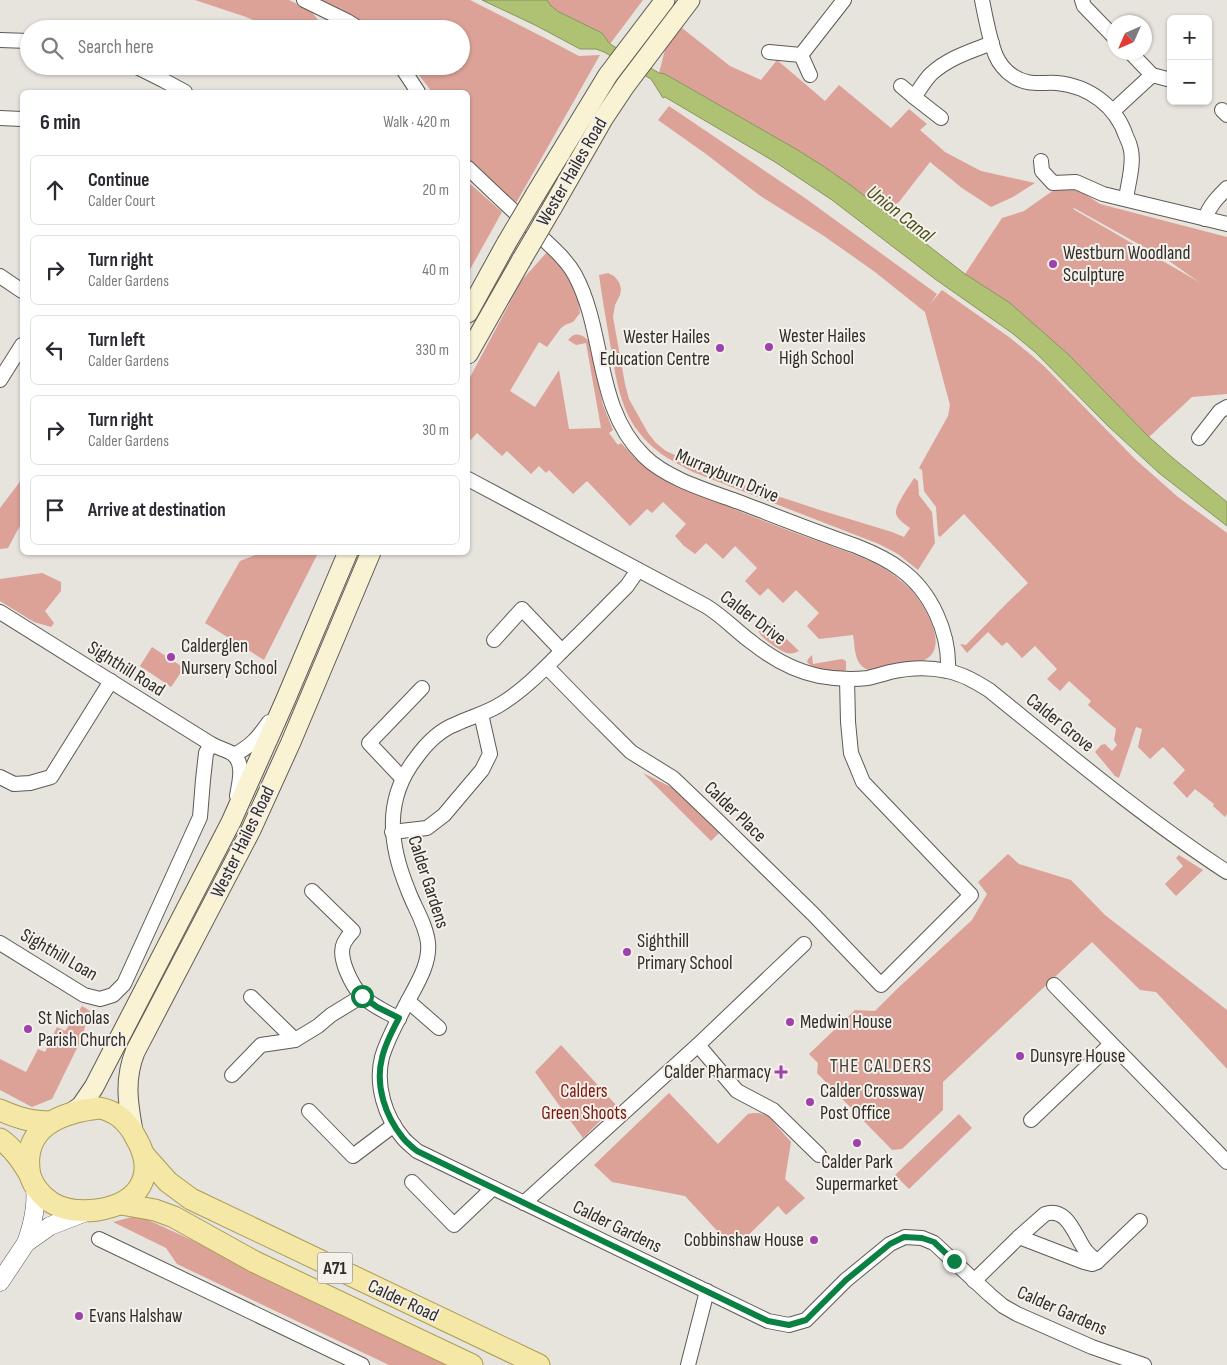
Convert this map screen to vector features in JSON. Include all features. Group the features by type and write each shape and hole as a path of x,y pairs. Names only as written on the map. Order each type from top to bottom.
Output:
{"main road":[{"name":"Wester Hailes Road","path":"470,309 506,244 608,75 666,0"},
{"name":"Wester Hailes Road","path":"470,350 603,119 625,86 690,0"},
{"name":"Wester Hailes Road","path":"61,1118 81,1106 94,1087 231,822 347,555"},
{"name":"Wester Hailes Road","path":"133,1131 127,1091 130,1064 252,830 292,742 370,555"},
{"name":"A71","path":"0,1110 34,1122 61,1118 87,1109 107,1109 116,1113 133,1131 144,1155 145,1173 142,1183 136,1192 121,1204 91,1211 68,1210 50,1202 32,1180 16,1154 8,1144 0,1139"},
{"path":"32,1180 28,1161 29,1149 34,1138 40,1130 61,1118"},
{"name":"Calder Road","path":"144,1155 168,1182 191,1199 539,1365"},
{"name":"Calder Road","path":"121,1204 155,1210 174,1217 255,1262 472,1365"}],"street":[{"path":"304,0 345,20"},
{"path":"802,55 844,0"},
{"path":"982,0 996,56 1012,76 1022,81 1036,84 1057,83 1079,88 1099,98 1113,112 1124,128 1131,149 1132,164 1126,199"},
{"path":"1082,0 1084,6 1107,30"},
{"path":"0,40 20,41"},
{"path":"914,97 931,75 948,62 992,43"},
{"path":"769,52 802,55"},
{"path":"802,55 810,75"},
{"path":"1137,60 1152,76 1167,79"},
{"path":"152,75 179,90"},
{"path":"407,75 417,90"},
{"path":"1113,112 1152,76"},
{"path":"900,86 941,118"},
{"path":"0,118 20,119"},
{"path":"1041,161 1042,171 1053,183 1076,182 1102,194 1227,224"},
{"name":"Murrayburn Drive","path":"470,170 558,253 574,273 592,321 612,405 624,432 639,451 662,469 679,478 856,546 888,561 902,570 926,595 942,626 947,650 948,671"},
{"path":"1205,219 1214,201 1227,188"},
{"path":"0,276 20,290"},
{"path":"0,380 20,348"},
{"path":"1199,438 1208,420 1227,407"},
{"name":"Calder Drive","path":"470,480 706,606 718,613 752,643 790,666 817,676 847,680"},
{"name":"Calder Gardens","path":"638,570 627,586 547,667 500,705 453,725 430,741 402,778 394,804 392,832 394,848 428,943 426,962 419,981 399,1018 382,1058 379,1078 381,1094 394,1125 404,1139 417,1151 768,1321 789,1325 806,1320 846,1280 890,1244 904,1237 922,1238 934,1242 1002,1306 1092,1347 1144,1365"},
{"path":"494,640 522,609 562,651"},
{"name":"Sighthill Road","path":"0,612 211,744 234,755"},
{"name":"Calder Place","path":"547,667 631,752 673,778 711,814 813,914 881,985 971,895 863,782 851,753 847,680"},
{"name":"Calder Grove","path":"847,680 868,678 911,669 930,668 948,671 974,681 989,690 1156,824 1227,872"},
{"path":"0,777 14,784 30,783 51,777 110,682"},
{"path":"402,778 369,743 422,688"},
{"path":"231,822 241,778 239,764 234,755 256,741 285,701"},
{"name":"Calder Gardens","path":"392,832 427,828 444,815 482,770 490,754 481,714"},
{"name":"Sighthill Loan","path":"0,942 84,995 100,999 113,995 124,984 200,817 206,753 211,744"},
{"path":"312,891 353,931 343,944 342,960 349,978 362,996 377,1007 399,1018"},
{"path":"524,1203 698,1045 804,944"},
{"path":"1054,986 1227,1162"},
{"path":"232,1075 261,1045 295,1040 362,996"},
{"path":"251,997 295,1040"},
{"path":"408,1001 439,1028"},
{"path":"1031,1120 1111,1044"},
{"path":"698,1045 737,1091 773,1110 820,1155"},
{"path":"309,1111 353,1156 394,1125"},
{"path":"0,1282 26,1243 36,1209 32,1180"},
{"path":"412,1182 454,1225 493,1188"},
{"path":"26,1243 50,1226 91,1211"},
{"path":"974,1281 1045,1214 1056,1212 1065,1218 1086,1251 1097,1262"},
{"path":"1019,1237 1092,1264 1097,1262 1140,1221"},
{"path":"99,1240 338,1360 362,1365"},
{"path":"688,1365 707,1291"}],"green space":[{"path":"195,0 289,0 311,11 318,20 253,20"},
{"path":"314,0 470,0 579,56 600,55 514,204 470,163 470,90 430,90 419,75 470,75 470,20 355,20"},
{"path":"547,0 643,0 610,44 602,33 559,12"},
{"path":"682,28 730,66 761,80 777,60 825,101 839,85 891,128 909,109 927,124 920,130 945,152 981,171 1035,183 1013,197 991,207 962,188 930,162 899,202 883,212 849,184 796,149 665,74 659,73 666,46"},
{"path":"669,106 805,198 937,294 930,304 942,290 1009,337 1045,367 1135,459 1178,497 1227,533 1227,814 1225,817 1213,806 1214,804 1195,789 1187,798 1173,783 1185,770 1163,747 1150,759 1138,747 1142,729 1136,727 1119,778 1115,776 1095,752 1101,745 1105,744 1112,751 1117,745 1114,740 1116,729 1088,705 1091,701 1069,681 1060,691 1047,679 1057,669 1035,646 1022,658 1007,642 1002,646 988,632 967,653 960,644 966,645 1028,583 964,514 940,537 938,535 936,507 924,491 922,470 919,468 948,416 950,405 925,312 875,272 824,236 759,195 658,120"},
{"path":"470,184 502,212 470,269"},
{"path":"1061,185 1079,190 1100,204 1227,237 1227,394 1192,397 1149,437 1069,355 1010,303 965,274 1002,218 1024,211","holes":["1074,208 1169,261 1199,282 1073,209"]},
{"path":"548,251 573,287 577,295 580,313 573,322 561,328 547,347 539,342 510,391 535,407 559,370 569,429 601,428 586,343 576,345 568,340 573,335 578,334 584,337 589,341 603,405 613,430 609,433 618,445 621,443 639,462 680,486 762,520 866,559 893,574 917,597 928,614 936,643 934,651 928,658 920,662 896,664 877,670 866,669 858,660 853,635 819,639 807,626 819,613 796,590 783,603 768,588 760,596 745,581 757,568 735,546 723,559 706,543 695,554 684,546 675,536 686,524 663,502 652,513 647,509 630,526 587,481 573,494 549,470 546,473 539,466 531,474 507,451 502,456 477,433 470,441 470,377 522,280"},
{"path":"608,273 619,282 621,289 613,317 629,399 648,433 656,443 666,451 734,482 904,537 910,528 898,518 896,511 914,478 918,481 919,495 932,512 935,543 918,570 898,554 879,544 693,472 656,450 632,422 626,411 619,389 599,275"},
{"path":"20,482 20,526 8,548 0,549 0,508"},
{"path":"255,555 317,555 264,660 205,623 240,561"},
{"path":"42,573 61,582 61,591 45,611 54,623 51,627 34,622 0,601 0,579"},
{"path":"765,618 799,651 792,653 784,652 763,638 759,630 760,624"},
{"path":"152,647 184,668 171,687 140,666"},
{"path":"812,655 813,664 842,659 846,661 846,670 842,672 814,667 807,662"},
{"path":"643,773 673,788 719,833 711,841"},
{"path":"1008,854 1019,864 1071,880 1105,915 1227,1010 1227,1069 1156,992 1140,990 1092,942 943,1082 943,1110 902,1149 892,1150 817,1073 818,1063 809,1054 855,1010 875,1011 972,920 987,894 978,882"},
{"path":"1179,855 1203,870 1176,896 1165,884 1183,866 1176,858"},
{"path":"82,1006 90,1011 81,1040 52,1099 32,1107 0,1090 0,1059 26,1072 38,1049 45,1052 57,1027 65,1031"},
{"name":"Calders Green Shoots","path":"561,1045 616,1105 583,1138 535,1072"},
{"path":"669,1093 718,1144 748,1114 759,1113 768,1116 791,1142 785,1179 805,1198 786,1215 778,1206 734,1249 685,1196 612,1182 594,1165"},
{"path":"959,1114 972,1128 909,1189 895,1175"},
{"path":"132,1217 144,1218 237,1261 451,1365 389,1365 177,1264 166,1248 113,1222"}],"shaded area":[{"path":"482,0 547,0 559,12 602,33 610,44 796,149 849,184 965,274 1010,303 1069,355 1149,437 1227,502 1227,526 1159,473 1107,425 1035,352 1012,333 935,279 832,200 775,162 665,97 663,98 651,79 604,52 596,49 580,49"}],"place":[{"name":"Westburn Woodland Sculpture","path":"1053,264"},
{"name":"Wester Hailes High School","path":"769,347"},
{"name":"Wester Hailes Education Centre","path":"720,348"},
{"name":"Calderglen Nursery School","path":"171,657"},
{"name":"Sighthill Primary School","path":"627,952"},
{"name":"Medwin House","path":"790,1022"},
{"name":"St Nicholas Parish Church","path":"28,1029"},
{"name":"Dunsyre House","path":"1020,1056"},
{"name":"Calder Pharmacy","path":"781,1072"},
{"name":"Calder Crossway Post Office","path":"810,1102"},
{"name":"Calder Park Supermarket","path":"857,1143"},
{"name":"Cobbinshaw House","path":"814,1240"},
{"name":"Evans Halshaw","path":"79,1316"}],"district":[{"name":"THE CALDERS","path":"881,1066"}],"route":[{"path":"362,996 377,1007 399,1018 382,1058 379,1078 381,1094 394,1125 404,1139 417,1151 768,1321 789,1325 806,1320 846,1280 890,1244 904,1237 922,1238 934,1242 954,1261"}],"water label":[{"name":"Union Canal","path":"900,214"}]}
